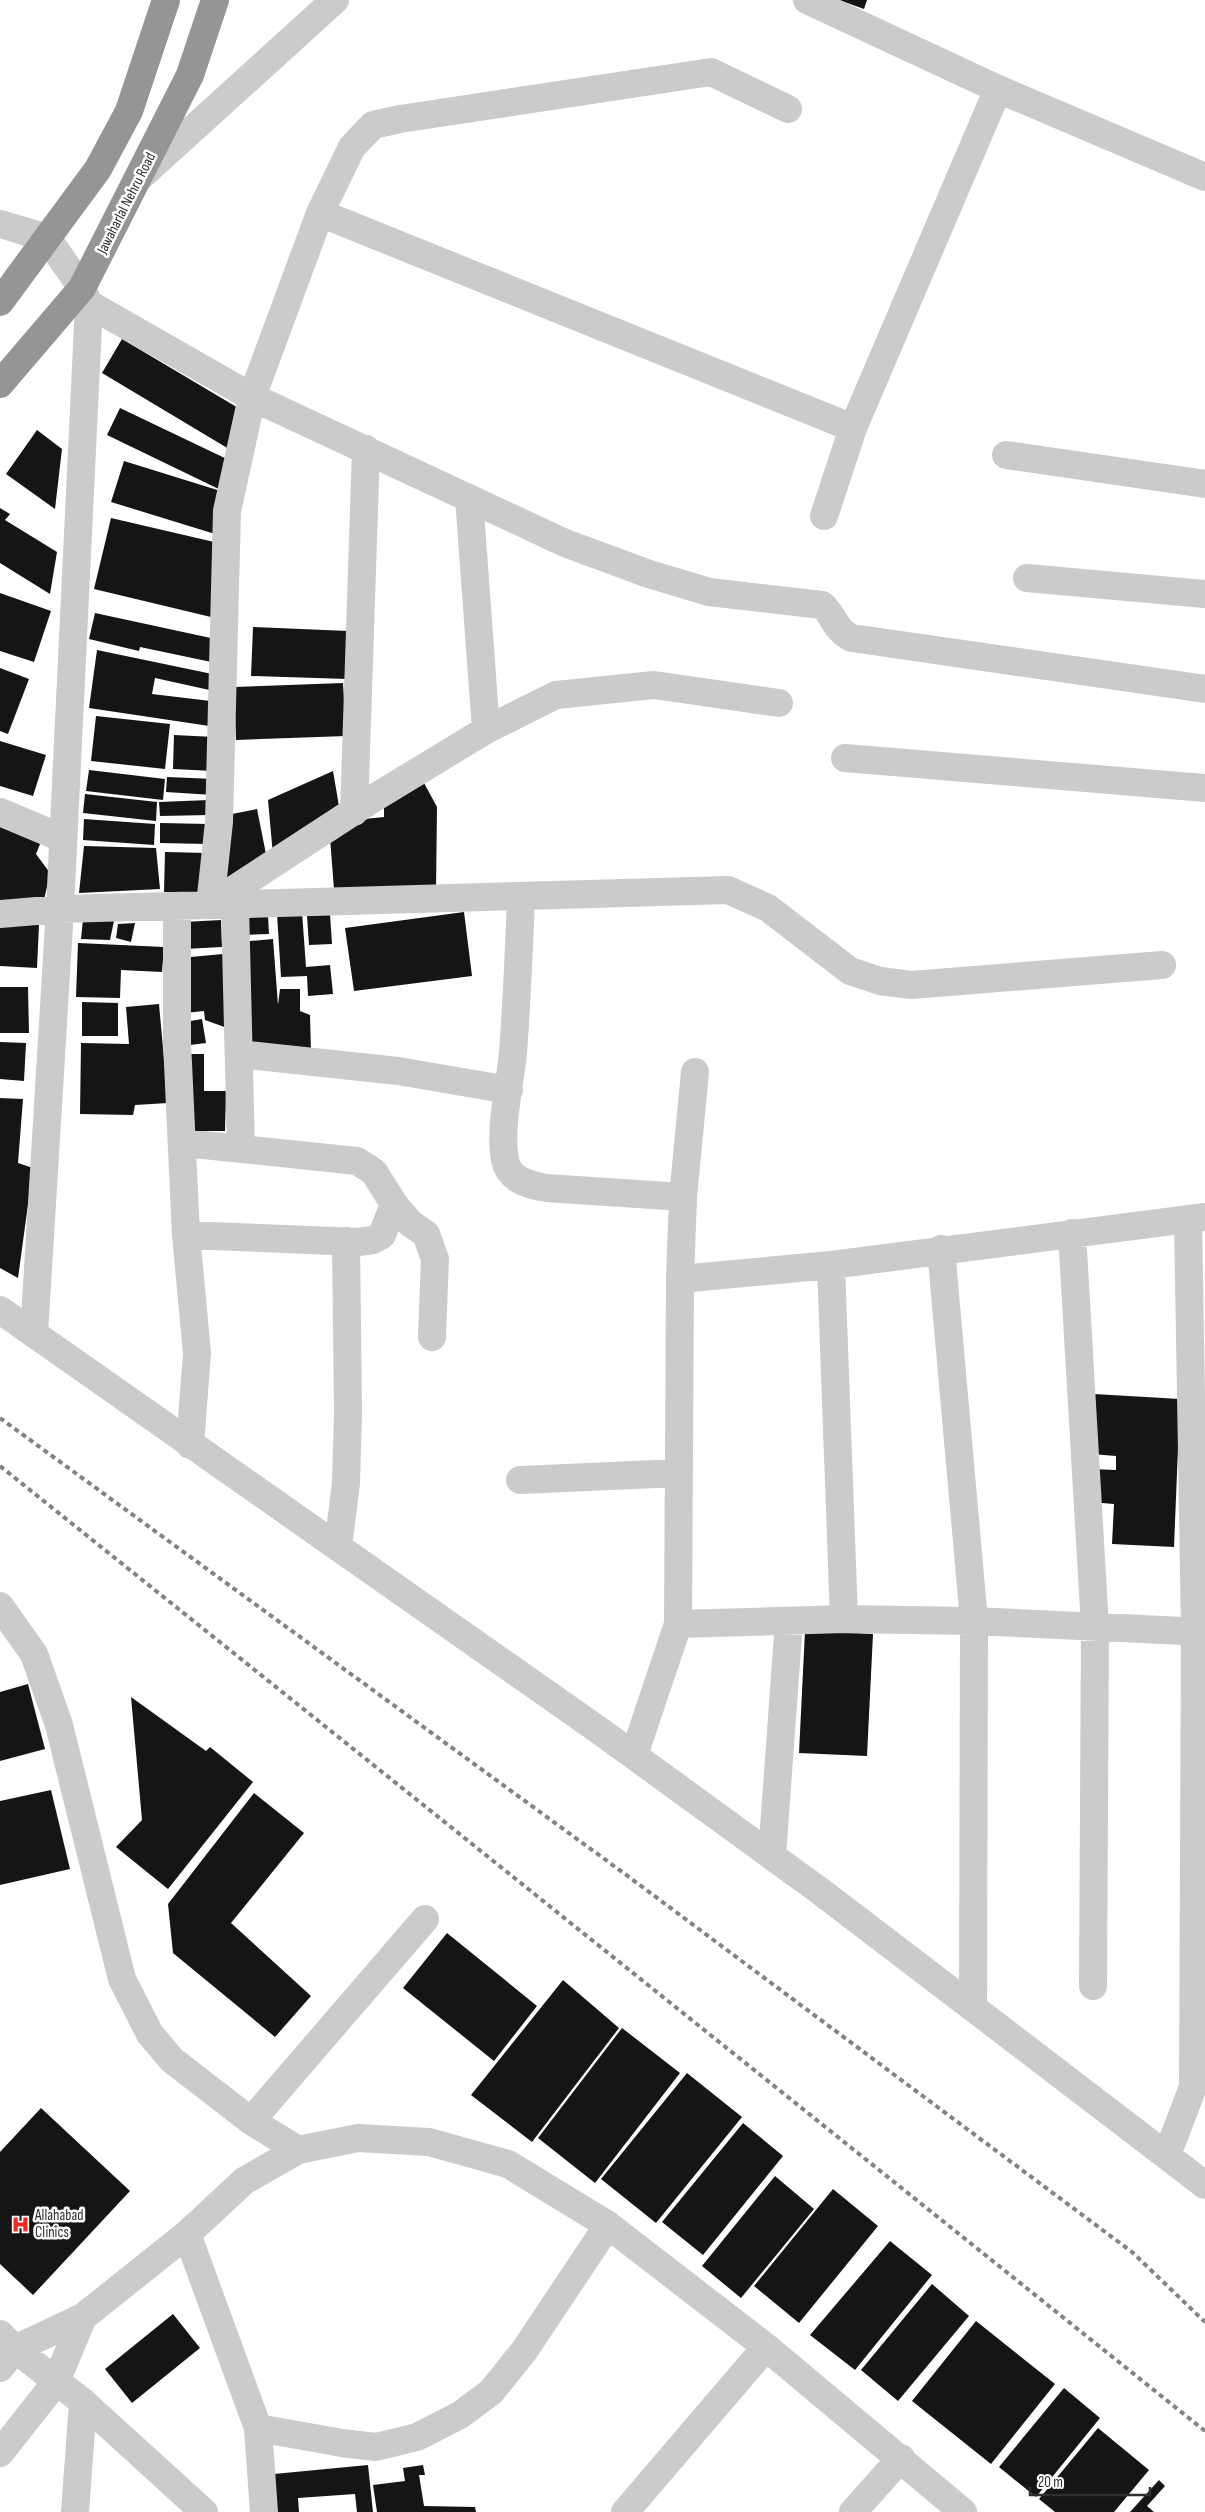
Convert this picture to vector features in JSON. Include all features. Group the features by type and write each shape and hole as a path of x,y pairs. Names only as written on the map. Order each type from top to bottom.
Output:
{"highway":[{"path":"0,302 98,169 129,111 166,0"},
{"name":"Jawaharlal Nehru Road","path":"0,384 86,296 140,177 190,76 216,0"}],"street":[{"path":"140,177 334,0"},
{"path":"807,0 998,89 1205,177"},
{"path":"241,1149 239,1054 223,906 219,822 227,511 252,397 320,212 352,147 373,125 400,119 711,72 788,109"},
{"path":"824,516 853,428 998,89"},
{"path":"320,212 853,428"},
{"path":"1,222 47,238 86,296 252,397 565,543 666,579 709,592 822,605 828,610 837,628 844,635 852,638 1205,689"},
{"path":"34,1334 60,909 86,296"},
{"path":"354,812 366,450"},
{"path":"1006,454 1205,484"},
{"path":"469,498 486,730"},
{"path":"1027,578 1205,594"},
{"path":"223,906 354,812 486,730 556,695 654,685 779,703"},
{"path":"845,758 1205,788"},
{"path":"0,812 62,838"},
{"path":"0,914 60,909 223,906 728,890 768,908 850,971 880,981 911,985 1162,965"},
{"path":"521,897 509,1090 504,1130 505,1161 512,1174 527,1185 546,1188 683,1196"},
{"path":"177,906 178,1042 184,1143 186,1236 197,1353 190,1445"},
{"path":"239,1054 398,1071 509,1090"},
{"path":"634,1755 678,1624 680,1279 683,1196 695,1072"},
{"path":"184,1143 357,1161 374,1172 394,1204 410,1223 426,1234 432,1246 435,1258 432,1337"},
{"path":"186,1236 346,1241 373,1240 382,1235 394,1204"},
{"path":"680,1279 831,1265 941,1249 1197,1218 1200,1632 1193,2087 1167,2155"},
{"path":"1072,1233 1095,1627 1093,1986"},
{"path":"338,1547 346,1483 348,1439 346,1241"},
{"path":"941,1249 974,1621 973,2006"},
{"path":"831,1265 844,1619"},
{"path":"0,1310 634,1755 973,2006 1205,2185"},
{"path":"520,1480 679,1473"},
{"path":"0,1606 34,1654 59,1725 122,1979 150,2034 172,2060 252,2121 298,2150"},
{"path":"678,1624 844,1619 974,1621 1200,1632"},
{"path":"772,1856 789,1621"},
{"path":"252,2121 425,1919"},
{"path":"5,2350 83,2317 187,2234 244,2181 298,2150 358,2138 429,2142 508,2164 608,2225 766,2347 901,2458 963,2512"},
{"path":"258,2428 376,2447 417,2437 460,2415 491,2392 524,2351 608,2225"},
{"path":"187,2234 258,2428 264,2512"},
{"path":"0,2453 56,2382 83,2317"},
{"path":"625,2512 766,2347"},
{"path":"5,2350 56,2382 82,2402 204,2512"},
{"path":"74,2512 82,2402"},
{"path":"853,2512 901,2458"}],"building":[{"path":"839,0 867,0 864,9"},
{"path":"122,339 240,409 229,449 102,373"},
{"path":"120,408 231,461 227,493 107,435"},
{"path":"37,430 62,449 55,509 6,474"},
{"path":"124,461 227,493 215,534 111,502"},
{"path":"0,508 10,514 5,520 57,552 50,594 0,563"},
{"path":"111,518 227,545 211,617 94,589"},
{"path":"0,593 51,611 34,662 0,651"},
{"path":"95,613 220,640 216,663 140,647 139,651 89,639"},
{"path":"253,627 348,631 347,679 251,676"},
{"path":"97,650 217,675 214,691 155,678 152,694 219,702 216,727 89,708"},
{"path":"0,668 29,679 8,734 0,731"},
{"path":"343,683 346,736 236,740 234,687"},
{"path":"96,716 170,724 165,769 91,761"},
{"path":"174,735 215,737 213,771 173,769"},
{"path":"0,741 46,755 33,796 0,786"},
{"path":"89,770 165,779 163,800 86,791"},
{"path":"333,771 340,812 273,855 268,800"},
{"path":"167,777 215,779 213,795 166,792"},
{"path":"424,783 437,807 436,892 334,889 330,838 354,820 384,817 384,804"},
{"path":"85,794 157,802 156,821 83,813"},
{"path":"209,800 209,815 160,816 159,802"},
{"path":"257,809 267,859 220,888 227,815"},
{"path":"0,817 44,834 36,854 50,873 42,909 0,909"},
{"path":"84,819 155,824 154,845 83,840"},
{"path":"160,823 208,824 207,844 160,843"},
{"path":"84,846 156,848 160,889 79,893"},
{"path":"165,852 208,853 207,893 164,892"},
{"path":"302,912 306,967 330,965 333,994 308,996 307,976 281,977 277,914"},
{"path":"464,912 472,976 354,991 345,928"},
{"path":"330,914 332,944 309,945 307,916"},
{"path":"268,915 269,934 242,935 241,916"},
{"path":"83,919 114,921 110,940 81,939"},
{"path":"221,920 222,947 184,949 183,922"},
{"path":"0,923 39,925 37,968 0,966"},
{"path":"135,923 131,942 116,938 118,924"},
{"path":"273,939 278,1005 280,989 300,989 300,1011 310,1015 311,1052 243,1049 239,942"},
{"path":"78,943 164,947 162,972 121,970 120,998 76,997"},
{"path":"223,954 230,1029 205,1020 204,1011 185,1013 180,958"},
{"path":"0,987 28,987 29,1033 0,1033"},
{"path":"82,1002 118,1003 118,1036 82,1036"},
{"path":"159,1004 168,1103 135,1105 133,1115 80,1114 81,1043 129,1044 126,1007"},
{"path":"202,1019 206,1043 182,1046 179,1023"},
{"path":"0,1042 26,1043 24,1081 0,1079"},
{"path":"186,1054 204,1054 204,1091 226,1091 225,1131 204,1131 205,1139 186,1139"},
{"path":"0,1098 23,1099 18,1163 33,1168 18,1278 0,1268"},
{"path":"1094,1394 1180,1399 1174,1547 1112,1544 1114,1504 1089,1502 1090,1469 1116,1470 1116,1456 1091,1454"},
{"path":"805,1631 873,1634 867,1756 799,1753"},
{"path":"28,1684 45,1749 0,1761 0,1692"},
{"path":"131,1697 206,1751 210,1747 253,1782 168,1889 116,1847 142,1820"},
{"path":"51,1790 70,1869 0,1885 0,1801"},
{"path":"254,1793 304,1833 231,1923 311,1996 275,2037 173,1953 168,1904"},
{"path":"447,1933 537,2006 494,2061 403,1988"},
{"path":"563,1980 619,2028 532,2142 471,2095"},
{"path":"622,2028 680,2073 595,2183 538,2138"},
{"path":"687,2073 742,2117 656,2223 601,2179"},
{"path":"41,2108 130,2191 33,2295 0,2264 0,2152"},
{"path":"743,2123 783,2156 703,2255 662,2222"},
{"path":"775,2176 814,2209 741,2298 702,2266"},
{"path":"833,2189 878,2226 799,2323 754,2286"},
{"path":"890,2241 932,2275 855,2370 810,2335"},
{"path":"932,2284 969,2316 898,2401 861,2370"},
{"path":"173,2314 200,2348 132,2403 105,2369"},
{"path":"976,2321 1055,2384 991,2464 912,2401"},
{"path":"1064,2388 1100,2418 1036,2497 999,2467"},
{"path":"1098,2428 1149,2470 1114,2512 1055,2512 1039,2499"},
{"path":"368,2465 373,2512 357,2512 355,2494 298,2498 299,2512 277,2512 274,2474"},
{"path":"423,2465 425,2475 419,2475 424,2506 475,2507 476,2512 377,2512 373,2485 405,2481 403,2468"},
{"path":"1159,2480 1165,2486 1147,2506 1154,2512 1130,2512"}],"railway":[{"path":"0,1418 625,1874 1132,2252 1205,2322"},
{"path":"0,1466 1205,2431"}],"place":[{"name":"Allahabad Clinics","path":"21,2224"}]}
